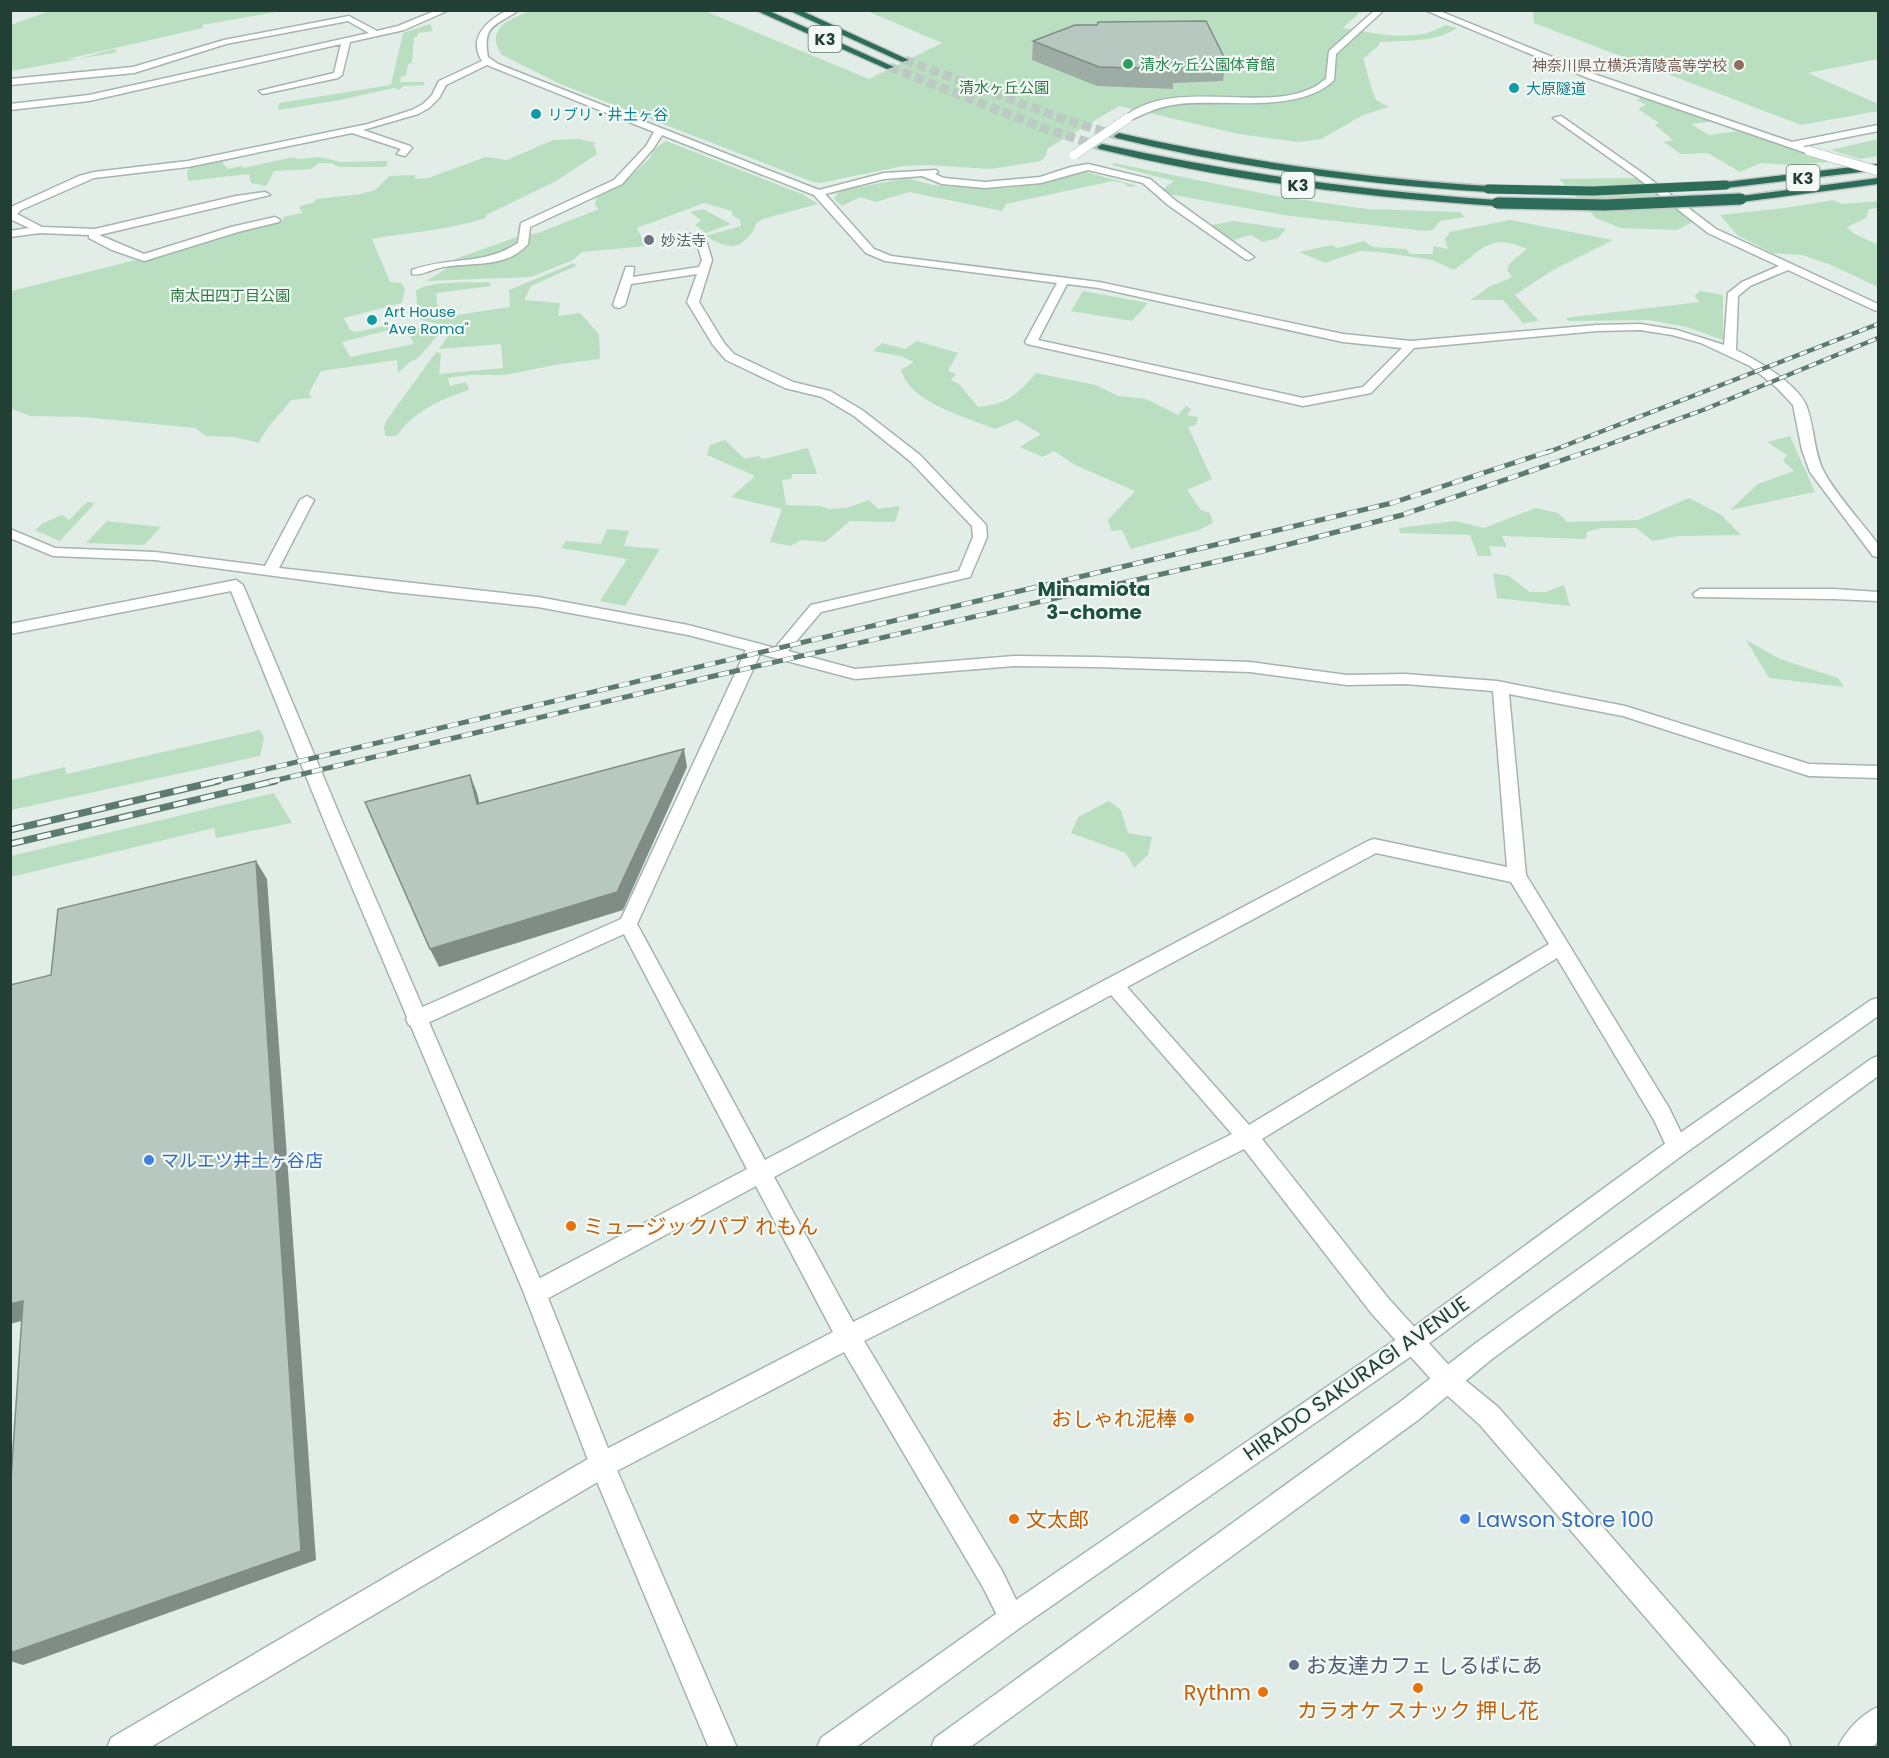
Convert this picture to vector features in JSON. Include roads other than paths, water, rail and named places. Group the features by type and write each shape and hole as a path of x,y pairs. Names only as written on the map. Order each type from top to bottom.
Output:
{"highway":[{"name":"K3","path":"759,10 890,68"},
{"name":"K3","path":"792,10 905,60"},
{"name":"K3","path":"1119,136 1219,158 1289,170 1399,183 1488,189 1603,191 1726,185 1878,169"},
{"name":"K3","path":"1102,147 1285,183 1402,196 1497,203 1616,205 1741,199 1878,181"}],"street":[{"path":"10,107 115,94 376,34 420,22 446,10"},
{"path":"515,10 487,21 483,52 488,61 507,71 818,193 870,251 879,257 897,262 1099,285 1343,338 1411,345 1576,328 1640,327 1673,332 1730,351 1754,363 1780,384 1799,404 1809,450 1817,472 1878,553"},
{"path":"818,193 884,176 922,172 991,176 1011,175 1047,168 1074,155 1128,118 1152,105 1170,100 1269,98 1294,95 1320,88 1330,80 1332,53 1380,10"},
{"path":"1429,10 1615,83 1809,151 1878,169"},
{"path":"10,82 134,70 224,42 349,18 376,34"},
{"path":"263,91 338,75 346,40"},
{"path":"40,230 10,215 17,208 82,178 196,163 351,130 415,112 426,106 436,96 442,84 488,61"},
{"path":"1558,118 1638,174 1712,231 1878,308"},
{"path":"1792,145 1878,128"},
{"path":"351,130 407,148 402,154"},
{"path":"416,272 442,264 489,262 508,255 523,244 525,225 618,182 650,147 658,131"},
{"path":"922,172 942,181 985,185 1041,180 1074,169 1088,167 1146,181 1172,203 1249,257"},
{"path":"10,234 40,230 96,232 246,197 265,195"},
{"path":"96,232 93,236 116,248 144,258 235,229 275,220"},
{"path":"690,237 702,242 706,260 693,302 718,345 730,357 789,386 826,394 858,413 915,458 979,525 980,537 965,574 816,608 778,654"},
{"path":"1730,351 1732,295 1746,284 1789,267"},
{"path":"619,305 630,269"},
{"path":"626,281 703,270"},
{"path":"1064,280 1031,342 1303,402 1367,390 1411,345"},
{"path":"10,629 236,585 263,570 307,500"},
{"path":"10,533 54,552 155,556 393,587 538,602 644,620 855,674 1014,661 1096,662 1250,668 1347,680 1405,679 1501,687 1625,711 1809,770 1878,772"},
{"path":"236,585 416,1018 535,1293 603,1465 723,1748"},
{"path":"1700,594 1834,594 1878,597"},
{"path":"416,1018 628,924 755,648"},
{"path":"1501,687 1517,876 1662,1114 1677,1147"},
{"path":"535,1293 1374,846 1517,876"},
{"path":"628,924 848,1336 993,1580 1012,1618"},
{"path":"121,1748 603,1465 848,1336 1247,1137 1560,947"},
{"path":"1113,984 1247,1137 1380,1306 1447,1380 1489,1416 1777,1748"},
{"name":"HIRADO SAKURAGI AVENUE","path":"831,1748 1012,1618 1412,1342 1677,1147 1878,1006"},
{"path":"945,1748 1409,1411 1447,1380 1878,1065"},
{"path":"1852,1748 1878,1721"}],"tunnel":[{"path":"905,60 1066,120 1119,136"},
{"path":"890,67 1046,129 1102,147"}],"railway":[{"path":"1546,453 1878,324"},
{"path":"1585,453 1703,410 1878,338"},
{"path":"212,782 1392,503 1550,451"},
{"path":"269,782 718,675 1263,551 1402,515 1589,451"},
{"path":"10,830 218,781"},
{"path":"10,844 275,781"}],"place":[{"name":"清水ヶ丘公園体育館","path":"1128,64"},
{"name":"神奈川県立横浜清陵高等学校","path":"1739,65"},
{"name":"大原隧道","path":"1514,88"},
{"name":"リブリ・井土ヶ谷","path":"536,114"},
{"name":"妙法寺","path":"649,240"},
{"name":"Art House \"Ave Roma\"","path":"372,320"},
{"name":"マルエツ井土ヶ谷店","path":"149,1160"},
{"name":"ミュージックパブ れもん","path":"571,1226"},
{"name":"おしゃれ泥棒","path":"1189,1418"},
{"name":"文太郎","path":"1014,1519"},
{"name":"Lawson Store 100","path":"1465,1519"},
{"name":"お友達カフェ しるばにあ","path":"1294,1665"},
{"name":"カラオケ スナック 押し花","path":"1418,1688"},
{"name":"Rythm","path":"1263,1692"}],"district":[{"name":"Minamiota 3-chome","path":"1094,600"}],"park label":[{"name":"清水ヶ丘公園","path":"1004,87"},
{"name":"南太田四丁目公園","path":"230,295"}]}
